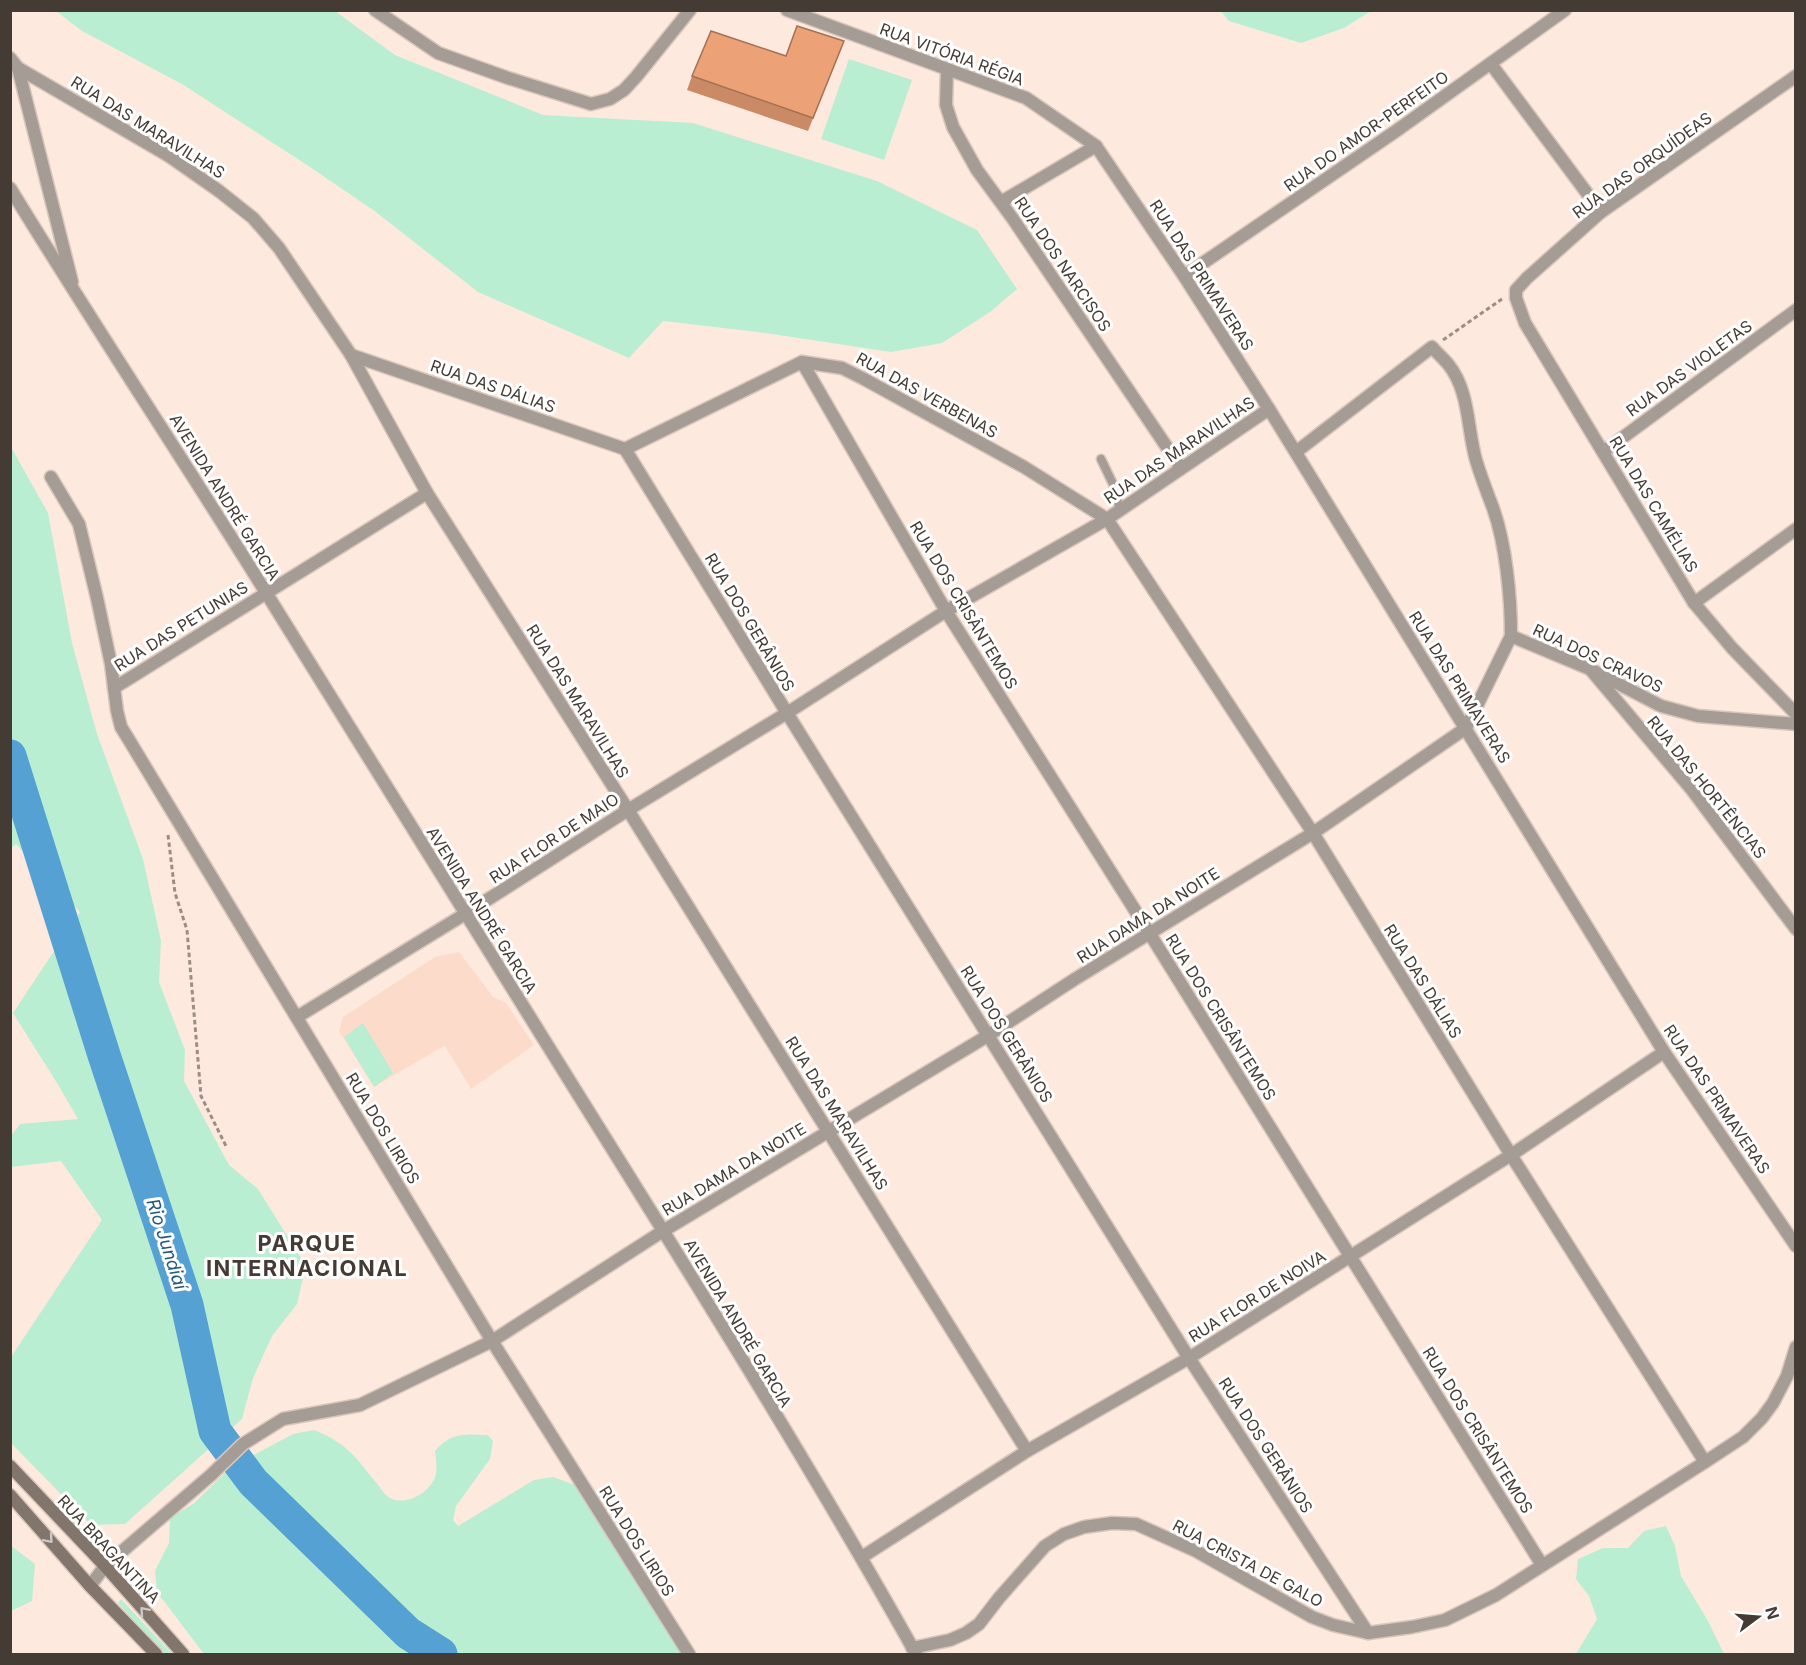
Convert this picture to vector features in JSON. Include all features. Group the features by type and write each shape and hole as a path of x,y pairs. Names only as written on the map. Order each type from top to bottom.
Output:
{"main road":[{"name":"RUA BRAGANTINA","path":"10,1466 105,1566 183,1654"},
{"path":"10,1495 90,1586 156,1654"}],"street":[{"path":"375,10 438,53 591,104 610,99 624,90 690,10"},
{"name":"RUA VITÓRIA RÉGIA","path":"787,10 1026,98 1096,146"},
{"name":"RUA DO AMOR-PERFEITO","path":"1184,276 1396,131 1565,10"},
{"path":"14,63 75,295"},
{"name":"RUA DAS MARAVILHAS","path":"14,63 169,156 253,218 279,248 351,355 427,493 628,810 1028,1451"},
{"path":"1491,64 1601,212"},
{"name":"RUA DOS NARCISOS","path":"947,69 946,105 953,127 977,170 1181,468"},
{"name":"RUA DAS ORQUÍDEAS","path":"1516,290 1601,212 1796,76"},
{"path":"1001,202 1096,146"},
{"name":"RUA DAS PRIMAVERAS","path":"1096,146 1184,276 1269,408 1664,1052 1796,1246"},
{"name":"AVENIDA ANDRÉ GARCIA","path":"10,188 75,295 266,592 663,1232 862,1557 914,1651"},
{"name":"RUA DAS CAMÉLIAS","path":"1516,290 1518,308 1525,323 1694,603 1732,648 1796,714"},
{"name":"RUA DAS VIOLETAS","path":"1603,452 1796,310"},
{"path":"1296,452 1432,347"},
{"name":"RUA DOS CRAVOS","path":"1432,347 1449,365 1464,397 1472,446 1502,541 1511,636 1590,669 1661,706 1698,716 1796,724"},
{"name":"RUA DAS DÁLIAS","path":"351,355 625,449"},
{"path":"625,449 802,362"},
{"name":"RUA DAS VERBENAS","path":"802,362 842,368 864,379 1024,467 1107,519"},
{"name":"RUA DOS CRISÂNTEMOS","path":"802,362 946,611 1150,934 1542,1565"},
{"name":"RUA DAS MARAVILHAS","path":"1107,519 1269,408"},
{"name":"RUA DOS GERÂNIOS","path":"625,449 1190,1358 1368,1633"},
{"name":"RUA DOS LIRIOS","path":"51,477 79,524 111,664 121,727 492,1341 689,1654"},
{"path":"266,592 427,493"},
{"name":"RUA DAS DÁLIAS","path":"1107,519 1312,833 1510,1155 1706,1462"},
{"name":"RUA FLOR DE MAIO","path":"297,1017 787,713 946,611 1107,519"},
{"path":"1694,603 1796,529"},
{"name":"RUA DAS PETUNIAS","path":"114,688 266,592"},
{"name":"RUA DAMA DA NOITE","path":"90,1586 105,1566 211,1475 243,1444 283,1419 360,1405 492,1341 663,1232 989,1035 1312,833 1466,728 1511,636"},
{"name":"RUA DAS HORTÊNCIAS","path":"1590,669 1692,790 1796,929"},
{"name":"RUA FLOR DE NOIVA","path":"862,1557 1028,1451 1190,1358 1351,1257 1664,1052"},
{"name":"RUA CRISTA DE GALO","path":"914,1651 966,1634 979,1624 1045,1546 1065,1534 1084,1527 1112,1523 1136,1524 1196,1551 1312,1617 1333,1625 1368,1633 1412,1628 1445,1620 1496,1594 1743,1437 1773,1403 1787,1376 1796,1347"}],"lane":[{"path":"1101,459 1113,484 1120,510"}],"path":[{"path":"1432,347 1516,290"},
{"path":"167,804 169,849 175,893 188,930 201,1095 226,1146"}],"shaded area":[{"path":"459,952 493,997 506,1003 534,1045 471,1089 445,1046 374,1087 339,1031 343,1017 435,957"}],"green space":[{"path":"56,11 335,11 395,55 543,115 693,123 877,181 977,230 1017,289 990,312 942,343 891,352 758,332 663,321 629,358 478,292 376,212 307,165 182,84 82,31"},
{"path":"1221,11 1371,11 1344,28 1301,43 1229,21"},
{"path":"849,59 912,80 884,160 821,139"},
{"path":"11,447 48,513 72,643 97,734 143,859 161,941 159,982 185,1050 184,1081 229,1165 258,1189 306,1266 297,1304 272,1336 253,1378 242,1419 125,1524 91,1525 11,1443 11,1357 102,1220 61,1161 11,1167 11,1136 20,1124 78,1119 13,1013 80,912 16,844 11,848"},
{"path":"363,1023 393,1073 374,1087 344,1037"},
{"path":"314,1430 333,1439 348,1450 388,1497 402,1501 417,1496 429,1487 436,1474 435,1451 447,1440 472,1434 488,1435 493,1441 490,1459 456,1506 453,1520 458,1526 534,1480 553,1477 575,1485 598,1507 682,1654 204,1654 157,1592 155,1571 169,1543 170,1518 193,1504 231,1467 293,1434"},
{"path":"1666,1526 1675,1546 1681,1576 1708,1621 1724,1654 1576,1654 1597,1619 1589,1596 1576,1579 1578,1559 1603,1548 1628,1548 1644,1531"},
{"path":"11,1546 35,1564 32,1601 11,1611"},
{"path":"121,1599 172,1654 165,1654 118,1603"}],"building":[{"path":"797,26 844,41 813,118 692,76 711,31 786,56"}],"waterway":[{"name":"Rio Jundiaí","path":"10,756 104,1055 187,1305 215,1431 253,1482 408,1633 441,1654"}],"district":[{"name":"PARQUE INTERNACIONAL","path":"307,1256"}]}
